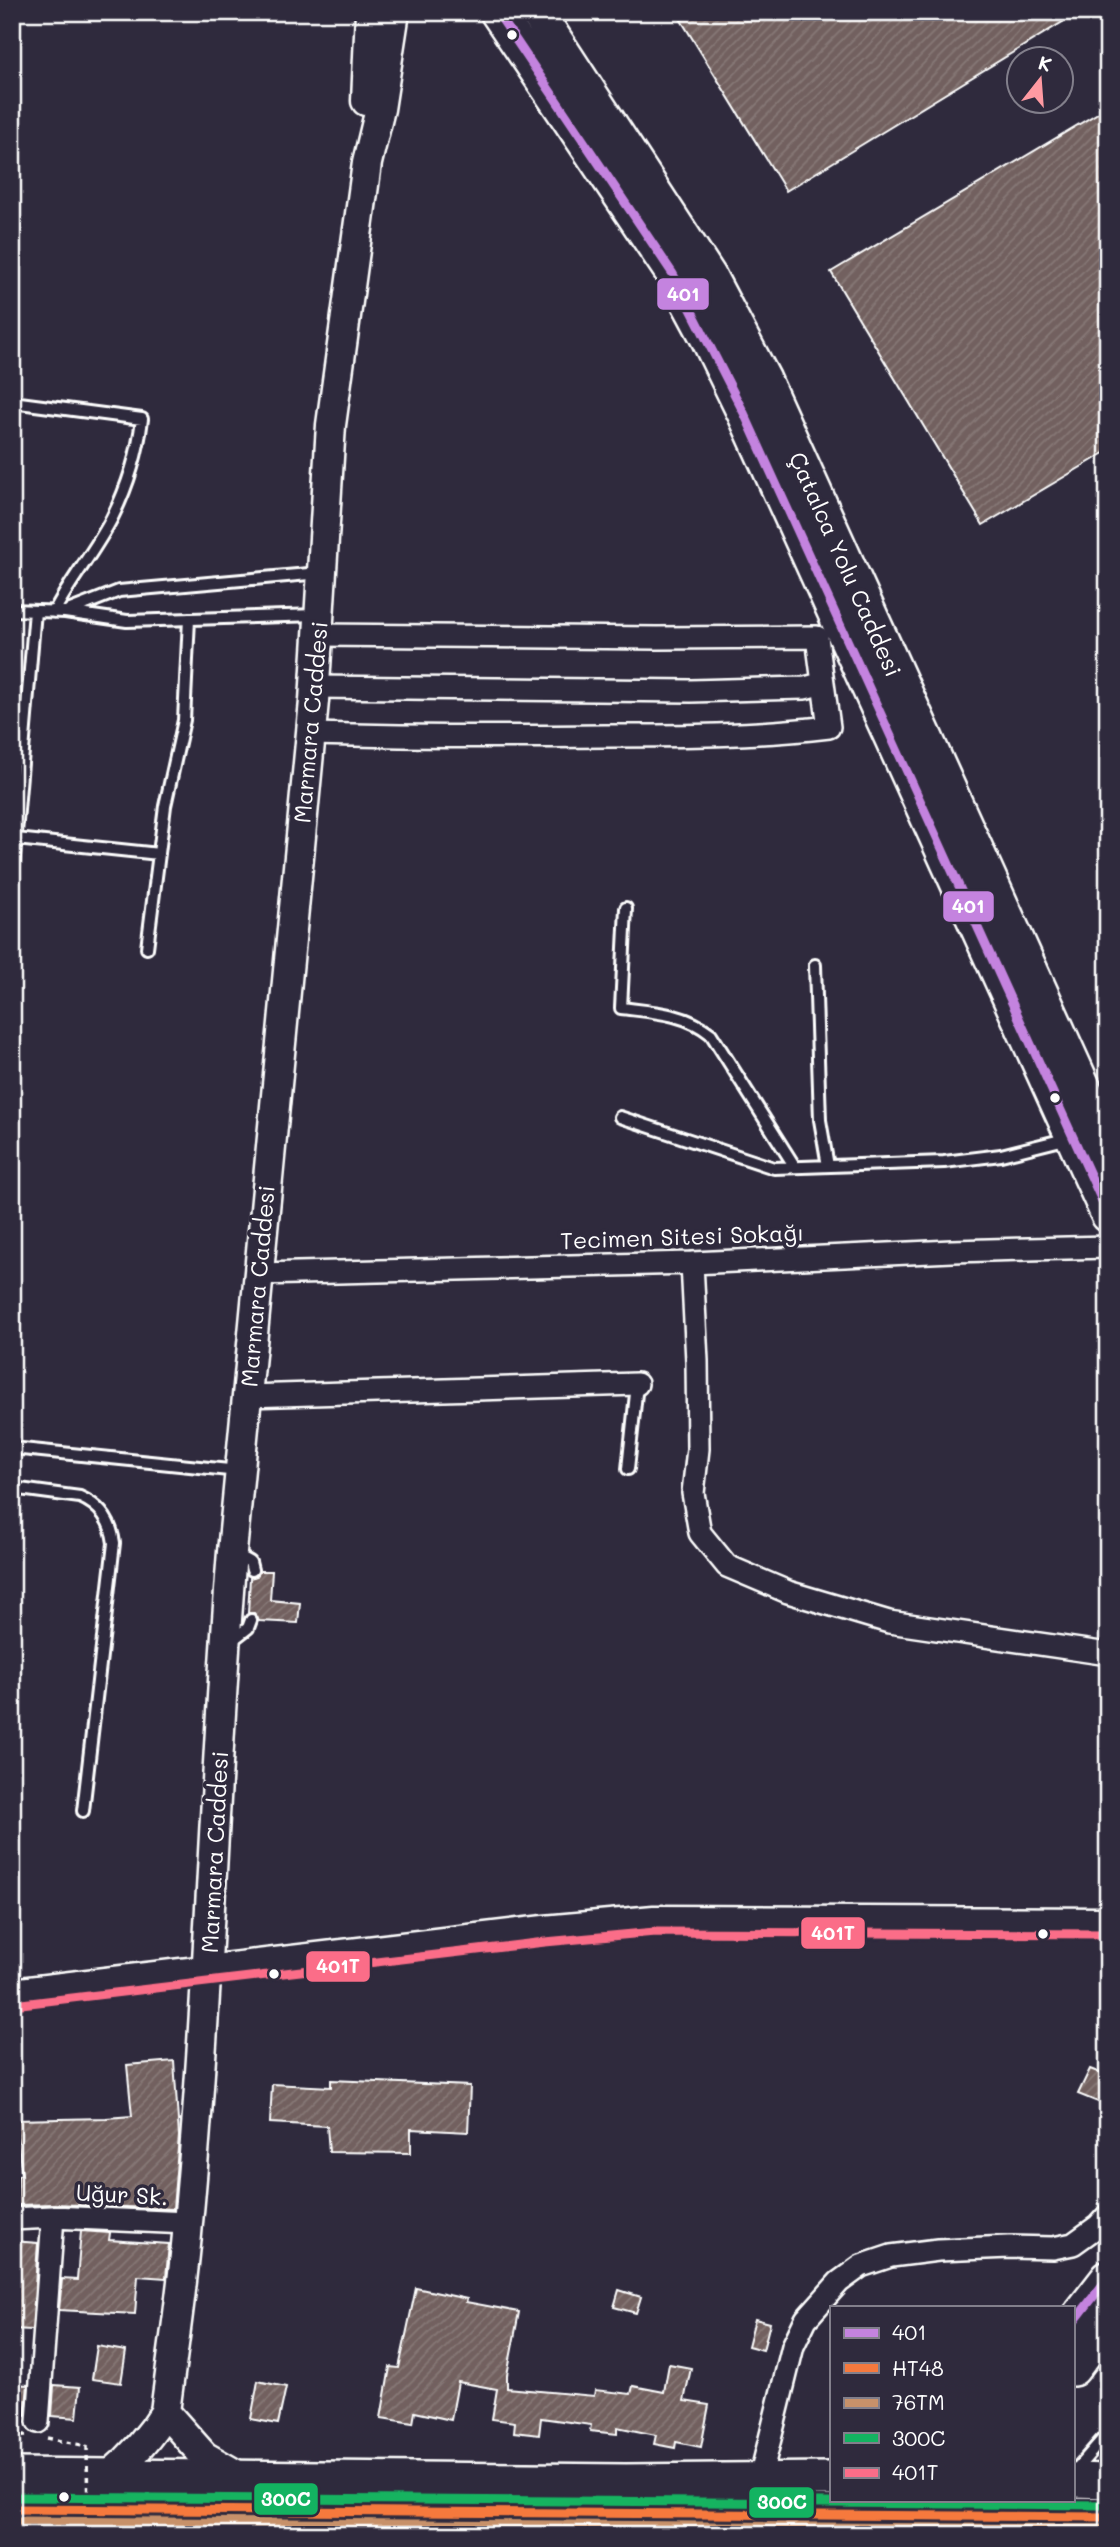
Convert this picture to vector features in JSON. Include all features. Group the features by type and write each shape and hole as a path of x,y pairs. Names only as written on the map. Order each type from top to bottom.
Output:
{"highway":[{"name":"Çatalca Yolu Caddesi","path":"497,12 665,262 708,339 744,412 1108,1215"},
{"name":"Çatalca Yolu Caddesi","path":"537,12 675,222 709,276 748,347 1108,1141"},
{"path":"1074,2367 1098,2325 1108,2278"},
{"path":"12,2475 626,2481 830,2479"},
{"path":"1074,2480 1108,2481"},
{"path":"907,2535 933,2502"},
{"path":"943,2535 968,2502"},
{"path":"956,2535 969,2502"},
{"path":"12,2509 153,2522 533,2511 759,2520 1108,2517"},
{"path":"759,2520 823,2535"}],"main road":[{"path":"367,163 366,98 370,12"},
{"path":"367,163 380,109 395,12"},
{"name":"Marmara Caddesi","path":"165,2412 188,2224 208,1970 225,1645 242,1561 240,1471 311,734 331,425 367,163"},
{"path":"12,1993 544,1930 654,1920 1108,1922"},
{"path":"110,2475 150,2436 165,2412 204,2456 239,2476"}],"street":[{"path":"311,734 442,738 678,736 829,727 817,637 643,638 319,625"},
{"path":"315,687 691,691 805,688 823,684"},
{"name":"Tecimen Sitesi Sokağı","path":"258,1274 692,1263 1108,1247"},
{"path":"692,1263 698,1449 693,1493 700,1533 727,1566 788,1592 889,1622 1108,1654"},
{"path":"247,1396 637,1384"},
{"path":"760,2479 793,2346 806,2319 839,2282 861,2266 891,2256 938,2250 1010,2247 1053,2249 1073,2244 1108,2215"},
{"path":"39,2429 53,2217"},
{"name":"Uğur Sk.","path":"12,2219 53,2217 188,2224"}],"lane":[{"path":"12,402 142,419 139,443 112,518 68,585 60,612"},
{"path":"60,612 118,592 322,573"},
{"path":"12,610 60,612 127,621 189,619 319,625"},
{"path":"12,880 35,611"},
{"path":"147,948 166,806 184,720 189,619"},
{"path":"16,839 159,854"},
{"path":"626,908 621,1008 684,1018 711,1034 795,1167"},
{"path":"815,965 820,1120 828,1166"},
{"path":"620,1117 774,1168 944,1162 1001,1154 1072,1137"},
{"path":"628,1469 637,1384"},
{"path":"12,1448 240,1471"},
{"path":"12,1488 80,1497 89,1501 104,1514 113,1533 113,1557 83,1811"},
{"path":"225,1645 248,1628 251,1620"},
{"path":"1074,2473 1108,2432"},
{"path":"533,2511 558,2535"}],"path":[{"path":"39,2429 87,2446 88,2535"}],"building":[{"path":"676,12 1079,12 1023,46 1004,46 1004,58 786,191"},
{"path":"1108,107 1108,451 983,525 831,272"},
{"path":"260,1571 272,1571 270,1600 300,1603 298,1623 259,1621 254,1613 248,1613 250,1578 257,1576"},
{"path":"174,2061 179,2136 173,2209 17,2205 18,2175 22,2175 15,2120 132,2116 127,2065"},
{"path":"1090,2069 1108,2076 1108,2106 1078,2094"},
{"path":"331,2080 470,2086 468,2132 411,2129 411,2153 329,2152 327,2126 270,2123 272,2084 331,2087"},
{"path":"81,2231 110,2233 109,2240 169,2244 166,2278 138,2276 135,2314 59,2310 62,2279 77,2280"},
{"path":"12,2241 38,2243 32,2330 12,2329"},
{"path":"416,2288 467,2299 466,2302 519,2312 507,2388 594,2396 595,2390 631,2394 633,2386 664,2392 669,2364 691,2368 684,2401 709,2405 701,2447 676,2442 675,2448 654,2444 656,2435 617,2427 617,2434 590,2431 591,2425 541,2418 539,2435 514,2432 515,2422 492,2419 497,2389 458,2382 451,2420 415,2412 413,2423 381,2418 390,2367 399,2368"},
{"path":"619,2290 641,2297 636,2313 614,2307"},
{"path":"755,2319 770,2323 763,2350 748,2346"},
{"path":"97,2346 126,2351 121,2383 92,2379"},
{"path":"258,2381 286,2387 278,2424 251,2419"},
{"path":"12,2384 28,2385 25,2416 12,2415"},
{"path":"54,2385 80,2387 77,2418 52,2416"}],"transit line":[{"name":"401","path":"497,12 673,274 744,413 1108,1214"},
{"name":"401T","path":"13,2005 545,1942 655,1932 1108,1934"},
{"name":"401","path":"1074,2322 1108,2278"},
{"name":"300C","path":"12,2497 1108,2505"},
{"name":"HT48","path":"12,2509 1108,2517"},
{"name":"76TM","path":"12,2521 1108,2529"}]}
